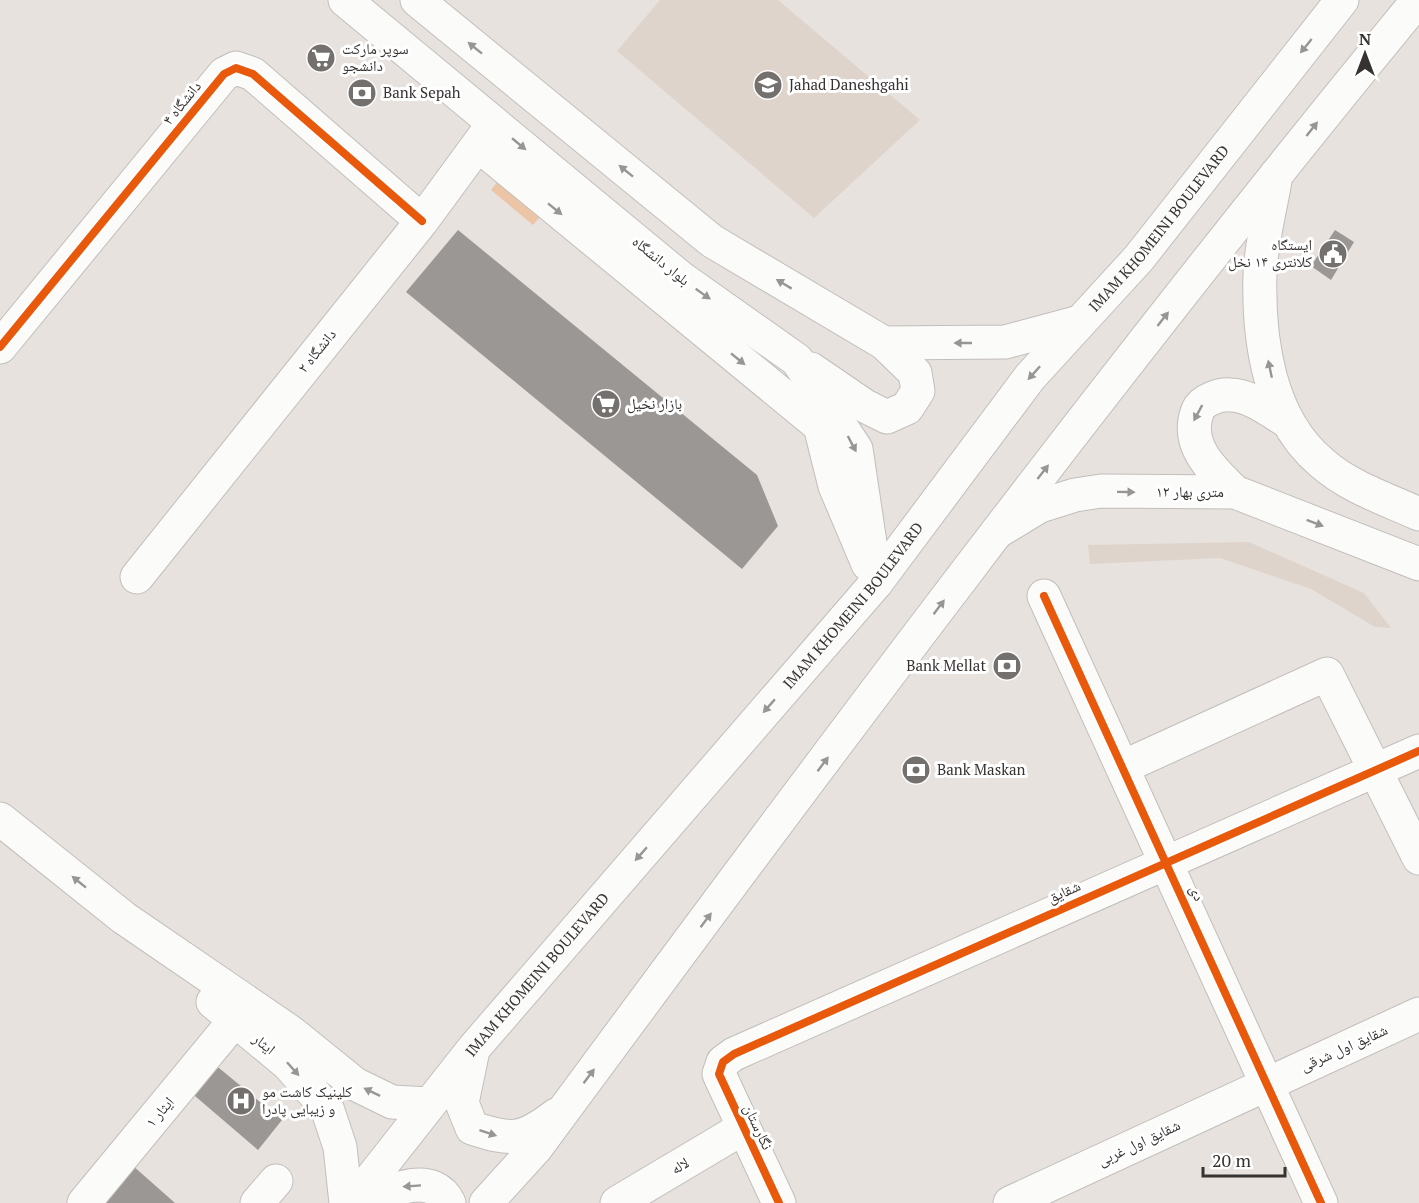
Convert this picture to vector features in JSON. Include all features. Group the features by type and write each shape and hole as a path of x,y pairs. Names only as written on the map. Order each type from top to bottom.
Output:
{"street":[{"name":"بلوار دانشگاه","path":"345,0 486,134 681,278 797,360 856,450 876,583"},
{"path":"417,0 712,241 884,343 915,373 918,391 907,408 887,417 865,406 797,360"},
{"name":"IMAM KHOMEINI BOULEVARD","path":"352,1203 474,1048 876,583 1030,377 1139,258 1342,0"},
{"path":"486,1203 536,1148 993,535 1276,175 1418,0"},
{"name":"دانشگاه ۴","path":"0,347 224,74 236,68 253,74 422,221"},
{"name":"دانشگاه ۲","path":"136,577 422,221 486,134"},
{"path":"486,134 820,426 835,486 876,583"},
{"path":"1276,175 1260,273 1261,318 1270,375 1292,431"},
{"path":"884,343 1005,342 1082,321"},
{"path":"1235,492 1213,471 1194,438 1193,422 1200,405 1214,397 1231,394 1253,401 1292,431 1342,478 1419,514"},
{"name":"۱۲ متری بهار","path":"993,535 1040,506 1076,495 1101,491 1235,492 1419,564"},
{"name":"دی","path":"1044,596 1167,861 1321,1203"},
{"path":"1123,767 1327,674 1419,858"},
{"name":"شقایق","path":"723,1062 745,1050 1167,861 1419,751"},
{"name":"ایثار","path":"0,819 124,918 235,1020 288,1064 327,1108 340,1147 346,1203"},
{"name":"ایثار","path":"124,918 292,1033 355,1083 392,1102 429,1104"},
{"name":"شقایق اول شرقی","path":"1268,1083 1419,1014"},
{"name":"ایثار ۱","path":"84,1203 235,1020"},
{"path":"474,1048 462,1103 472,1128 499,1137 531,1134 566,1107"},
{"name":"نگارستان","path":"723,1062 719,1074 779,1203"},
{"name":"شقایق اول غربی","path":"1010,1203 1057,1193 1268,1083"},
{"name":"لاله","path":"617,1203 743,1128"},
{"path":"372,1203 407,1184 426,1186 445,1195 449,1203"}],"shaded area":[{"name":"Jahad Daneshgahi","path":"660,0 778,0 920,120 814,218 617,51"},
{"path":"502,176 545,211 533,225 491,190"},
{"path":"1249,542 1364,593 1391,628 1375,627 1311,589 1220,558 1090,564 1088,545"}],"building":[{"name":"بازار نخیل","path":"458,230 757,475 778,526 742,569 406,292"},
{"name":"ایستگاه کلانتری ۱۴ نخل","path":"1335,230 1354,242 1331,280 1311,266"},
{"path":"209,1066 219,1068 282,1120 258,1150 188,1090"},
{"path":"132,1165 175,1203 100,1203"}],"cycle path":[{"path":"0,347 224,74 236,68 253,74 422,221"},
{"path":"1044,596 1321,1203"},
{"path":"779,1203 719,1074 723,1062 734,1054 1419,751"}],"place":[{"name":"سوپر مارکت دانشجو","path":"321,58"},
{"name":"Jahad Daneshgahi","path":"768,85"},
{"name":"Bank Sepah","path":"362,93"},
{"name":"ایستگاه کلانتری ۱۴ نخل","path":"1333,254"},
{"name":"بازار نخیل","path":"606,404"},
{"name":"Bank Mellat","path":"1007,666"},
{"name":"Bank Maskan","path":"916,770"},
{"name":"کلینیک کاشت مو و زیبایی پادرا","path":"241,1101"}]}
